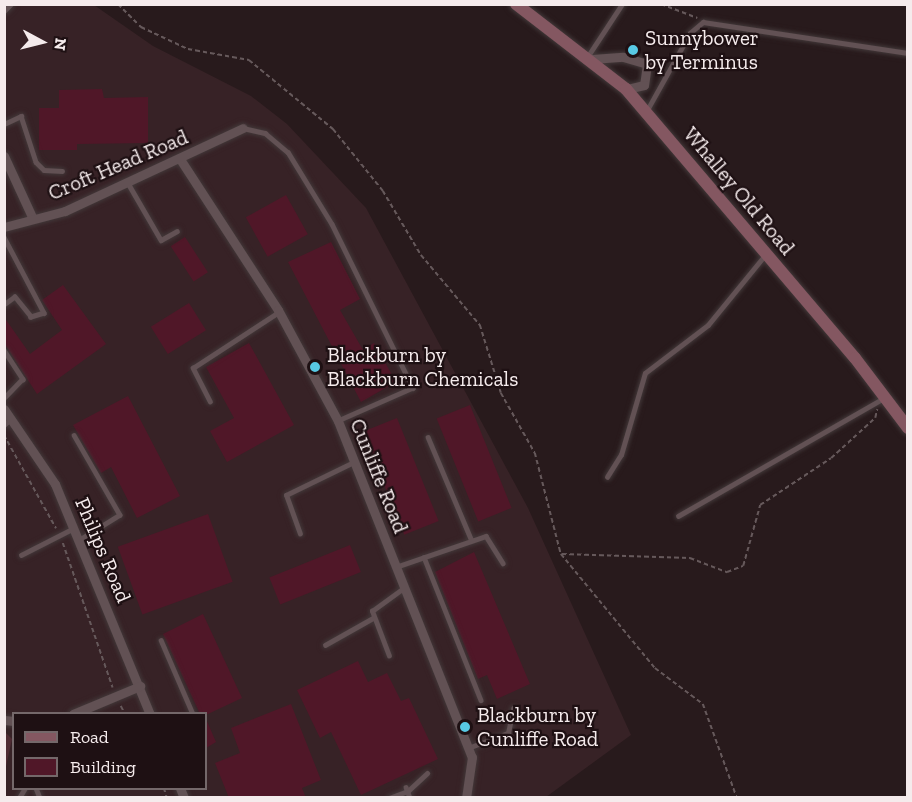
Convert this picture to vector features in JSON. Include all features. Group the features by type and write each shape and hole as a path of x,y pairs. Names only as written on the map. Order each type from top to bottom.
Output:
{"street":[{"name":"Whalley Old Road","path":"516,4 590,57 626,89 767,253 881,400 908,428"},
{"path":"590,57 623,57 647,64 644,85 626,89"},
{"name":"Croft Head Road","path":"4,226 33,219 128,183 243,129"},
{"path":"5,159 33,219"},
{"name":"Cunliffe Road","path":"180,159 279,312 338,421 468,748 473,768 466,798"},
{"name":"Philips Road","path":"4,409 8,422 55,484 149,712"},
{"path":"84,712 140,686"}],"lane":[{"path":"4,11 11,4"},
{"path":"590,57 622,4"},
{"path":"646,112 690,33 703,22 908,53"},
{"path":"4,124 21,116 36,162 44,170 62,171"},
{"path":"243,129 265,133 288,152 332,224 412,388 338,421"},
{"path":"128,183 161,240 177,231"},
{"path":"4,237 44,313 32,317 15,297 4,305"},
{"path":"607,477 621,455 645,373 708,325 767,253"},
{"path":"210,402 193,368 279,312"},
{"path":"4,350 23,379 4,399"},
{"path":"678,516 881,400"},
{"path":"74,435 120,515 80,540"},
{"path":"428,437 471,539"},
{"path":"300,534 286,495 354,462"},
{"path":"21,555 74,528"},
{"path":"396,567 471,539 493,539 503,563"},
{"path":"424,557 481,700"},
{"path":"389,656 372,618 376,604 404,588"},
{"path":"325,645 372,618"},
{"path":"161,640 192,712"},
{"path":"468,748 508,733 513,709"},
{"path":"389,798 407,789 427,773"},
{"path":"407,789 410,798"}],"path":[{"path":"118,4 141,27 188,49 249,60 333,129 383,191 421,255 480,325 501,393 535,453 561,554 655,669 702,704 737,798"},
{"path":"661,4 703,22"},
{"path":"561,554 690,558 727,572 743,566 760,505 831,459 875,418 881,400"},
{"path":"4,435 57,530"},
{"path":"61,539 113,690"},
{"path":"119,702 124,712"}],"shaded area":[{"path":"5,5 94,5 153,46 251,96 287,124 366,208 528,508 631,735 546,797 5,798"},
{"path":"5,732 12,739 5,771"}],"building":[{"path":"102,89 104,98 148,97 148,143 77,144 77,150 39,150 39,108 59,108 59,90"},
{"path":"286,195 308,234 268,257 246,217"},
{"path":"185,237 208,272 194,281 171,246"},
{"path":"331,242 360,299 340,310 363,350 374,343 396,382 361,402 288,262"},
{"path":"63,285 106,344 37,394 4,343 4,317 30,354 62,330 42,300"},
{"path":"189,303 206,330 168,354 151,327"},
{"path":"249,343 294,425 227,462 210,431 234,418 206,367"},
{"path":"128,396 180,496 137,518 111,467 101,473 73,425"},
{"path":"470,405 512,508 478,521 437,418"},
{"path":"397,418 439,521 404,535 363,432"},
{"path":"208,514 233,582 142,614 118,547"},
{"path":"350,545 361,572 280,604 269,578"},
{"path":"474,552 530,684 497,699 487,675 478,679 435,572"},
{"path":"203,614 242,698 208,714 199,712 163,634"},
{"path":"358,661 368,682 387,673 401,701 409,698 438,759 361,795 331,732 320,738 297,690"},
{"path":"291,704 321,780 302,788 306,798 229,798 215,763 240,753 231,728"},
{"path":"207,721 216,742 207,747"}],"place":[{"name":"Sunnybower by Terminus","path":"633,50"},
{"name":"Blackburn by Blackburn Chemicals","path":"315,367"},
{"name":"Blackburn by Cunliffe Road","path":"465,727"}]}
